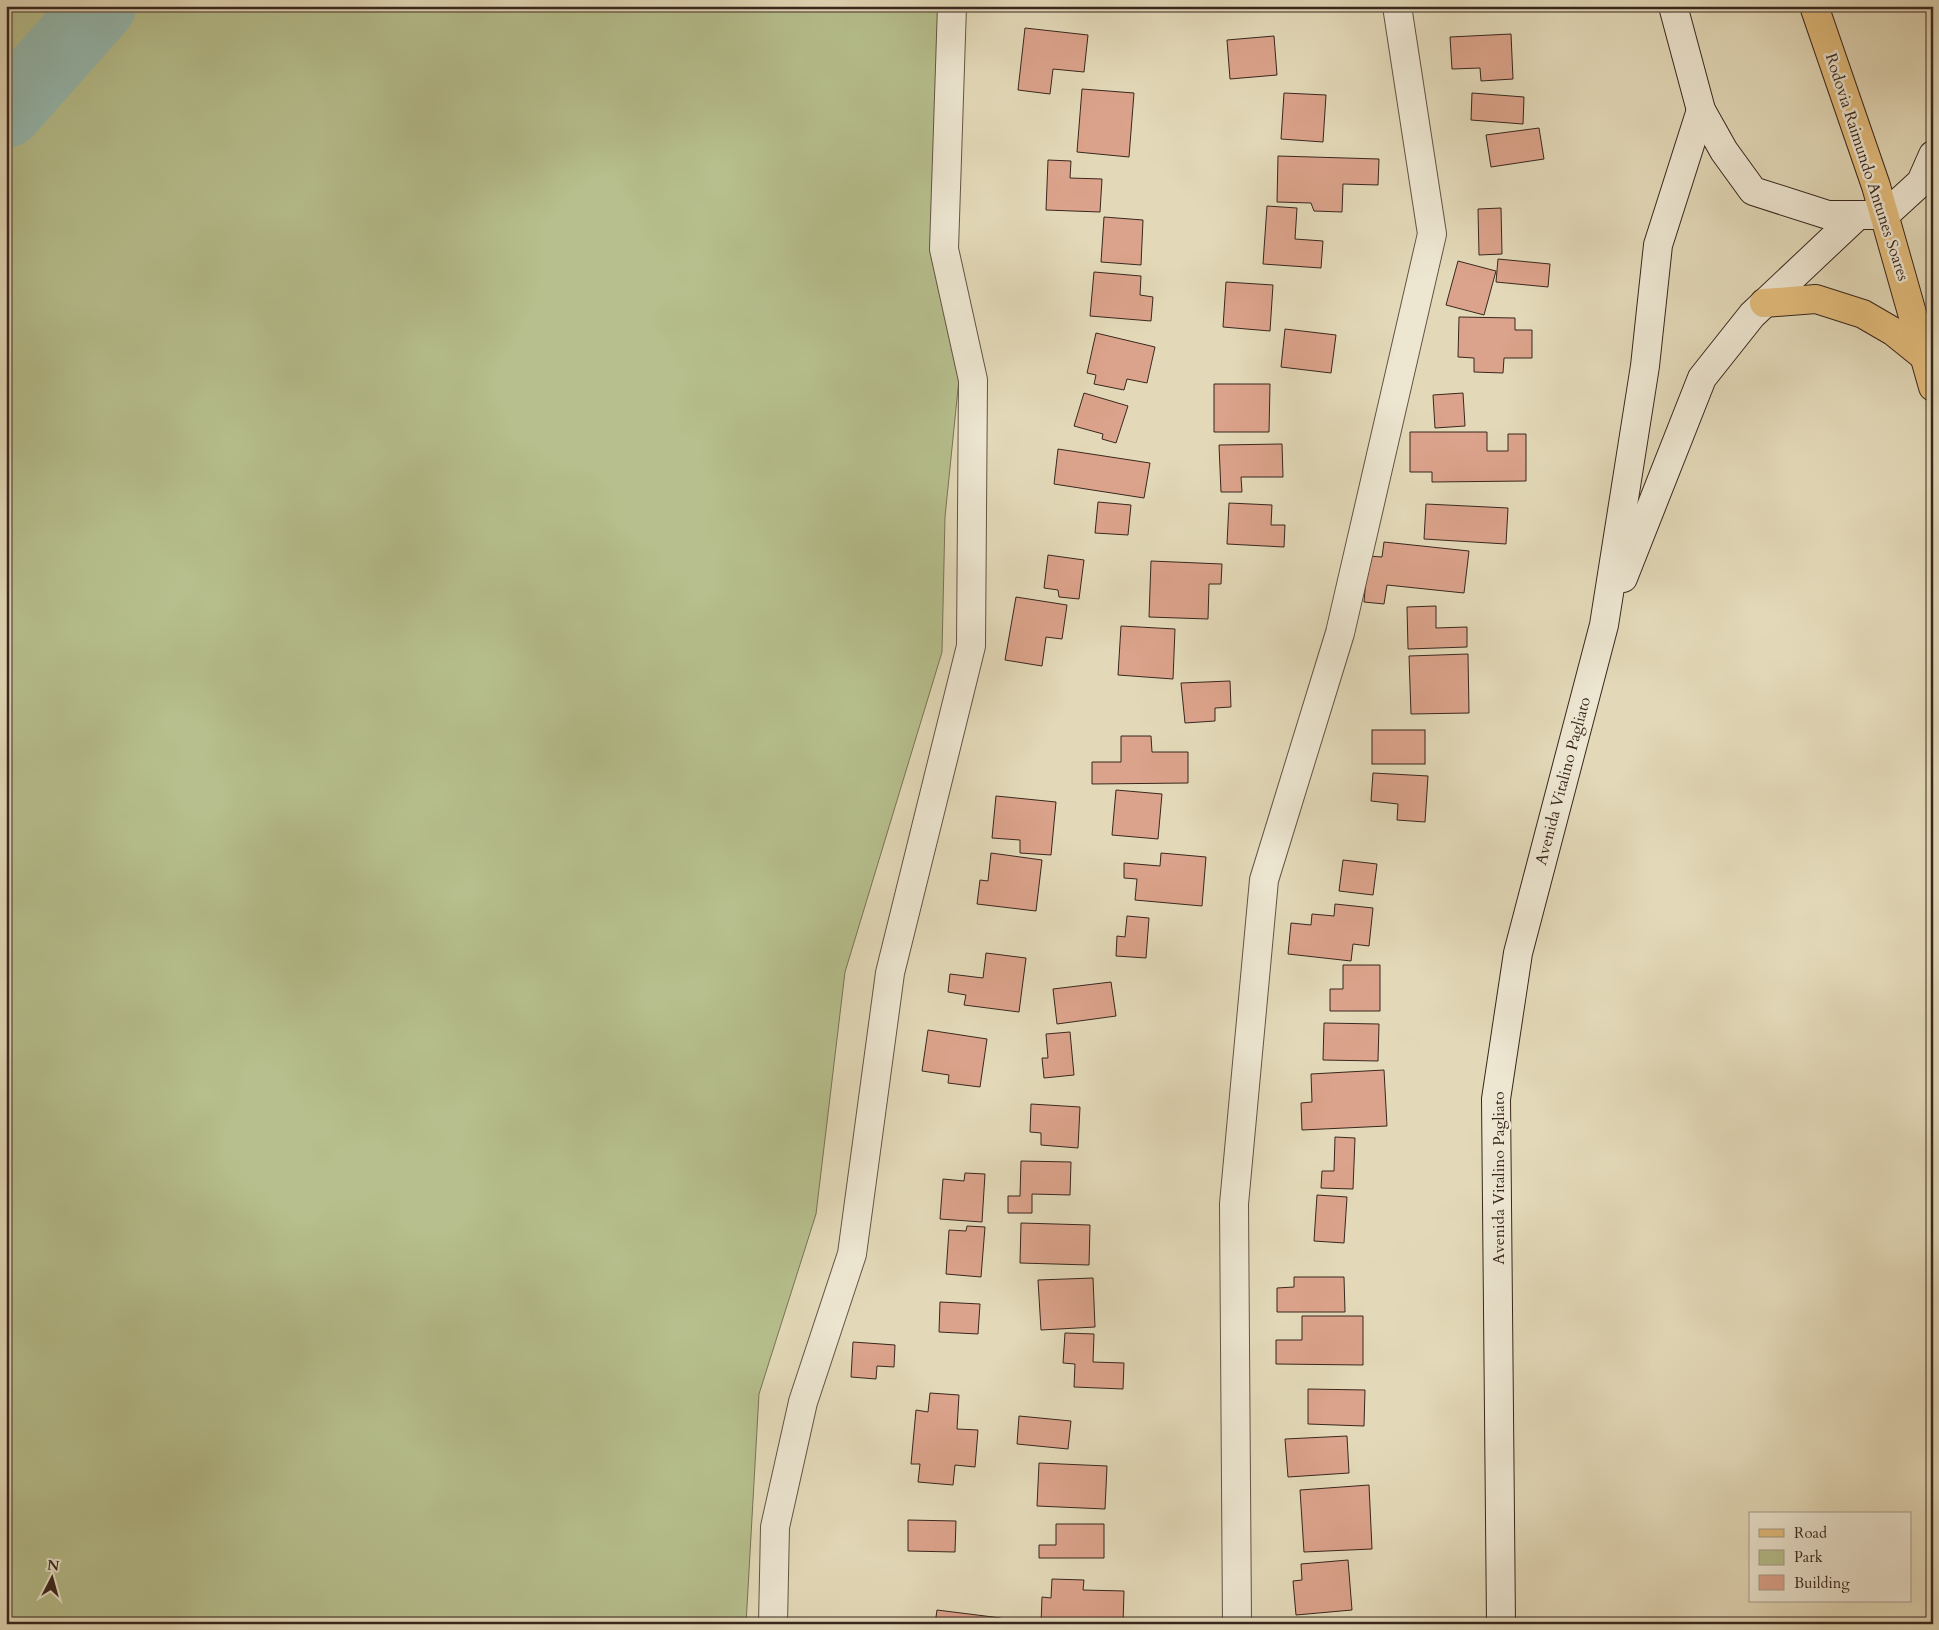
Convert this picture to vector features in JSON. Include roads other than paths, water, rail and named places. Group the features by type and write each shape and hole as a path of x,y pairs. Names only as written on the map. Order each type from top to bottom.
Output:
{"main road":[{"name":"Rodovia Raimundo Antunes Soares","path":"1814,6 1885,215 1933,387"},
{"path":"1764,303 1816,299 1863,314 1894,332 1925,357"}],"street":[{"path":"773,1624 775,1527 803,1402 852,1254 890,973 971,646 973,380 944,249 952,6"},
{"path":"1237,1624 1234,1204 1264,880 1340,633 1432,234 1397,6"},
{"path":"1673,6 1701,110 1724,151 1753,191 1828,215 1885,215 1921,182 1933,155"},
{"path":"1604,625 1646,366 1658,245 1701,110"},
{"path":"1604,625 1702,378 1752,315 1858,215"},
{"name":"Avenida Vitalino Pagliato","path":"1501,1624 1496,1099 1518,953 1604,625"}],"waterway":[{"path":"6,112 100,6"}]}
